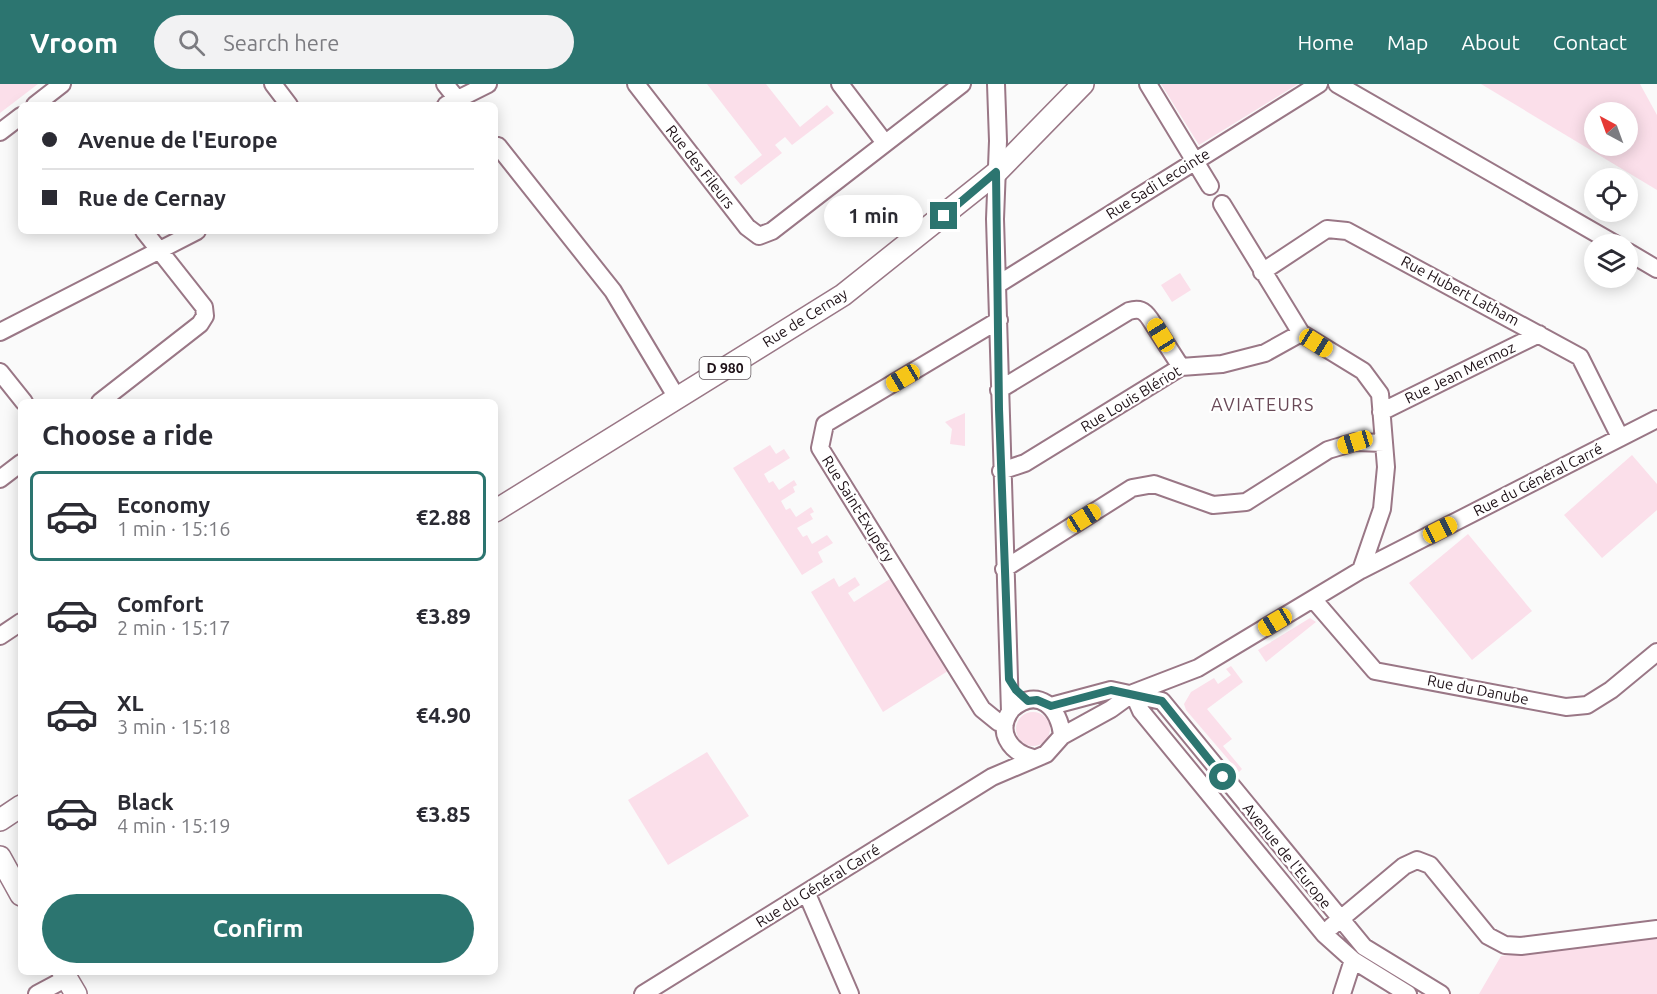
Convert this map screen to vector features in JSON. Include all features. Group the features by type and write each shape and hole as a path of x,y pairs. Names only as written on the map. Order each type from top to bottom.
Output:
{"main road":[{"name":"Rue de Cernay","path":"498,509 843,295 996,172 1083,84"},
{"path":"0,820 18,808"},
{"path":"0,857 18,890"}],"street":[{"path":"42,102 62,84"},
{"path":"273,84 287,102"},
{"path":"445,84 452,102 488,84"},
{"name":"Rue des Fileurs","path":"636,84 747,227 759,236 772,231 885,143"},
{"path":"840,84 885,143 962,84"},
{"path":"996,84 999,390 1009,679 1007,717 1006,737 1016,752 1033,758 1052,750 1062,736 1059,717 1051,706 1037,700 1028,701 1007,717"},
{"path":"1148,84 1210,186"},
{"name":"Rue Sadi Lecointe","path":"997,285 1319,84"},
{"path":"1337,84 1598,234"},
{"path":"0,132 18,118"},
{"path":"498,146 613,291 677,398"},
{"path":"1222,204 1301,333 1363,371 1380,394 1386,467 1382,509 1361,570"},
{"name":"Rue Hubert Latham","path":"1262,272 1327,228 1347,231 1580,357 1620,437"},
{"path":"104,399 200,324 205,316 204,307 146,234"},
{"path":"0,332 190,234"},
{"path":"1638,258 1657,269"},
{"path":"999,390 1129,311 1137,309 1145,311 1181,367"},
{"name":"Rue Saint-Exupéry","path":"999,320 825,424 820,448 982,709 998,722 1007,717"},
{"name":"Rue Louis Blériot","path":"1001,471 1025,463 1181,367 1222,364 1265,353 1301,333"},
{"name":"Rue Jean Mermoz","path":"1382,412 1539,334"},
{"path":"0,372 22,399"},
{"name":"Rue du Général Carré","path":"1062,736 1111,709 1133,693 1198,668 1361,570 1657,419"},
{"path":"1004,569 1132,488 1154,484 1213,505 1246,502 1328,450 1355,442 1384,443"},
{"path":"0,479 18,465"},
{"name":"Rue du Danube","path":"1313,599 1374,671 1566,707 1587,705 1611,690 1657,652"},
{"path":"0,636 18,624"},
{"path":"1009,679 1016,690 1028,701"},
{"name":"Rue du Général Carré","path":"1051,706 1111,690 1133,693"},
{"name":"Avenue de l'Europe","path":"1133,693 1162,701 1339,920 1364,947 1441,994"},
{"name":"Avenue de l'Europe","path":"1133,693 1141,711 1324,934 1353,960 1408,994"},
{"name":"Rue du Général Carré","path":"993,777 1010,745"},
{"name":"Rue du Général Carré","path":"642,994 993,777 1033,758"},
{"path":"1324,934 1404,866 1417,860 1430,865 1488,936 1505,945 1521,946 1657,929"},
{"path":"807,894 850,994"},
{"path":"1342,994 1353,960"},
{"path":"37,994 69,981"}],"shaded area":[{"path":"0,84 38,84 0,113"},
{"path":"707,84 766,84 800,127 827,105 834,113 792,145 785,137 775,145 782,153 741,185 734,177 762,155"},
{"path":"1161,84 1298,84 1199,145"},
{"path":"1481,84 1640,84 1657,115 1657,190 1638,179 1638,168 1620,168 1601,156 1638,156 1638,102 1584,102 1584,146"},
{"path":"1180,273 1191,290 1172,302 1161,285"},
{"path":"965,413 965,446 950,444 952,429 945,422"},
{"path":"770,445 776,454 784,449 790,458 764,474 769,483 773,481 779,490 794,480 797,485 793,487 795,492 781,501 786,510 790,508 796,517 811,507 814,512 810,514 813,519 797,528 803,537 807,535 812,544 827,535 833,543 818,552 823,562 802,575 733,468"},
{"path":"1632,455 1657,484 1657,510 1602,558 1564,515"},
{"path":"1468,534 1532,611 1472,660 1409,583"},
{"path":"855,577 860,585 848,593 854,602 893,577 951,669 883,712 811,592 834,578 839,587"},
{"path":"1310,618 1316,622 1266,662 1258,650"},
{"path":"1231,666 1243,682 1207,709 1232,739 1223,746 1242,769 1239,772 1186,710 1184,704 1191,692 1214,678 1218,684 1231,675 1226,669"},
{"path":"1033,712 1045,717 1050,729 1045,741 1033,746 1021,741 1016,729 1021,717"},
{"path":"707,752 749,816 668,865 628,800"},
{"path":"1657,938 1657,994 1479,994 1501,956"}],"district":[{"name":"AVIATEURS","path":"1263,405"}],"route":[{"path":"944,216 996,172 999,409 1009,679 1016,690 1028,701 1037,700 1051,706 1111,690 1162,701 1223,777"}]}
